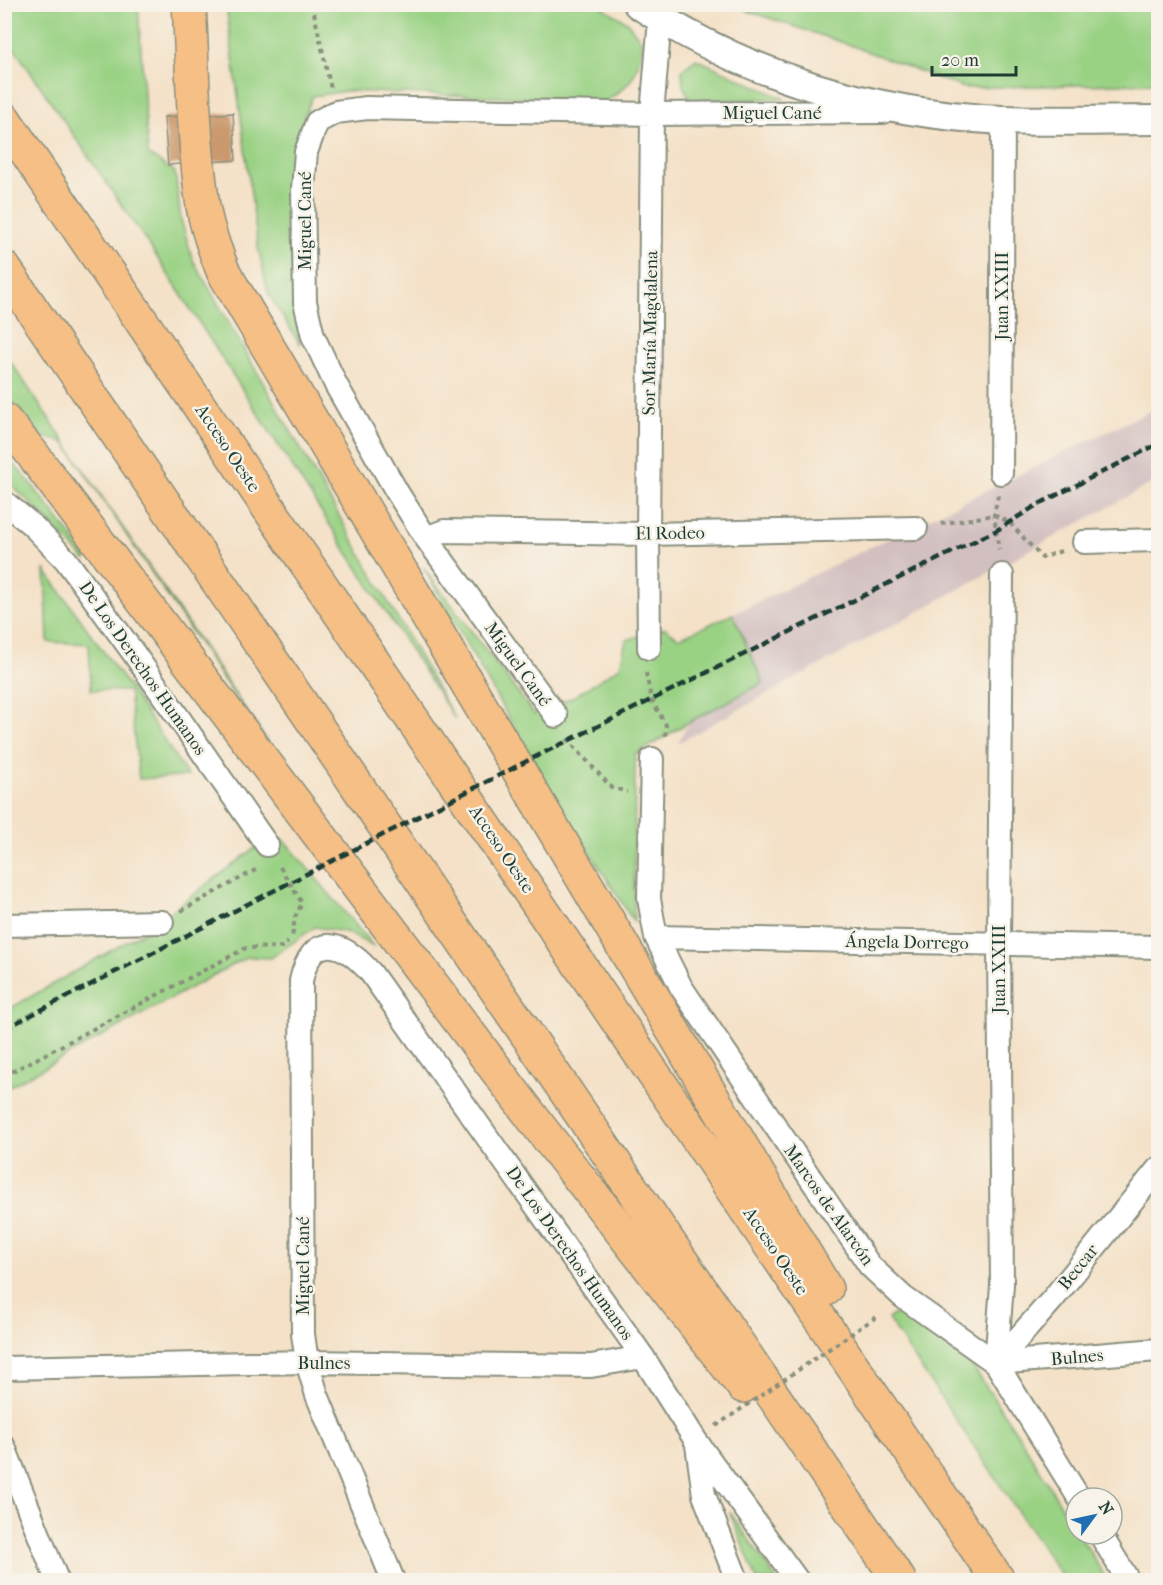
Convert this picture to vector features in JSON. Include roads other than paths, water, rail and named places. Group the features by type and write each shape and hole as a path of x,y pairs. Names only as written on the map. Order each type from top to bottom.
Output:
{"highway":[{"path":"189,4 203,206 212,241 224,272 869,1360 898,1430"},
{"name":"Acceso Oeste","path":"4,119 898,1430 998,1581"},
{"path":"4,268 899,1581"},
{"path":"4,420 30,451 541,1129 785,1440 829,1476"}],"street":[{"path":"649,12 718,50 761,70 820,90 926,112 1003,120 1158,120"},
{"name":"Sor María Magdalena","path":"649,12 652,114 649,648"},
{"name":"Miguel Cané","path":"556,716 426,538 336,385 313,336 305,302 303,189 306,153 318,122 336,112 367,108 652,114 926,112"},
{"name":"Juan XXIII","path":"1001,473 1003,120"},
{"name":"De Los Derechos Humanos","path":"4,502 32,525 73,569 271,852"},
{"path":"4,525 32,525"},
{"name":"El Rodeo","path":"426,538 444,531 648,534 916,528"},
{"path":"1084,542 1158,540"},
{"name":"Juan XXIII","path":"996,1363 1002,1285 999,944 1002,575"},
{"path":"652,759 649,899 656,938"},
{"path":"4,925 162,922"},
{"name":"Ángela Dorrego","path":"656,938 1158,947"},
{"name":"Marcos de Alarcón","path":"656,938 681,987 870,1266 903,1297 996,1363 1072,1486"},
{"name":"Miguel Cané","path":"325,946 312,951 301,981 303,1334 307,1362 318,1395 393,1581"},
{"name":"De Los Derechos Humanos","path":"325,946 338,947 358,958 371,973 643,1357 696,1441 797,1581"},
{"name":"Beccar","path":"996,1363 1052,1300 1158,1169"},
{"name":"Bulnes","path":"996,1363 1158,1350"},
{"name":"Bulnes","path":"4,1368 307,1362 591,1366 643,1357"},
{"path":"696,1441 704,1495 737,1581"},
{"path":"4,1447 57,1581"},
{"path":"1107,1546 1128,1581"}],"railway":[{"path":"4,1029 527,761 997,530 1037,505 1158,444"}]}
